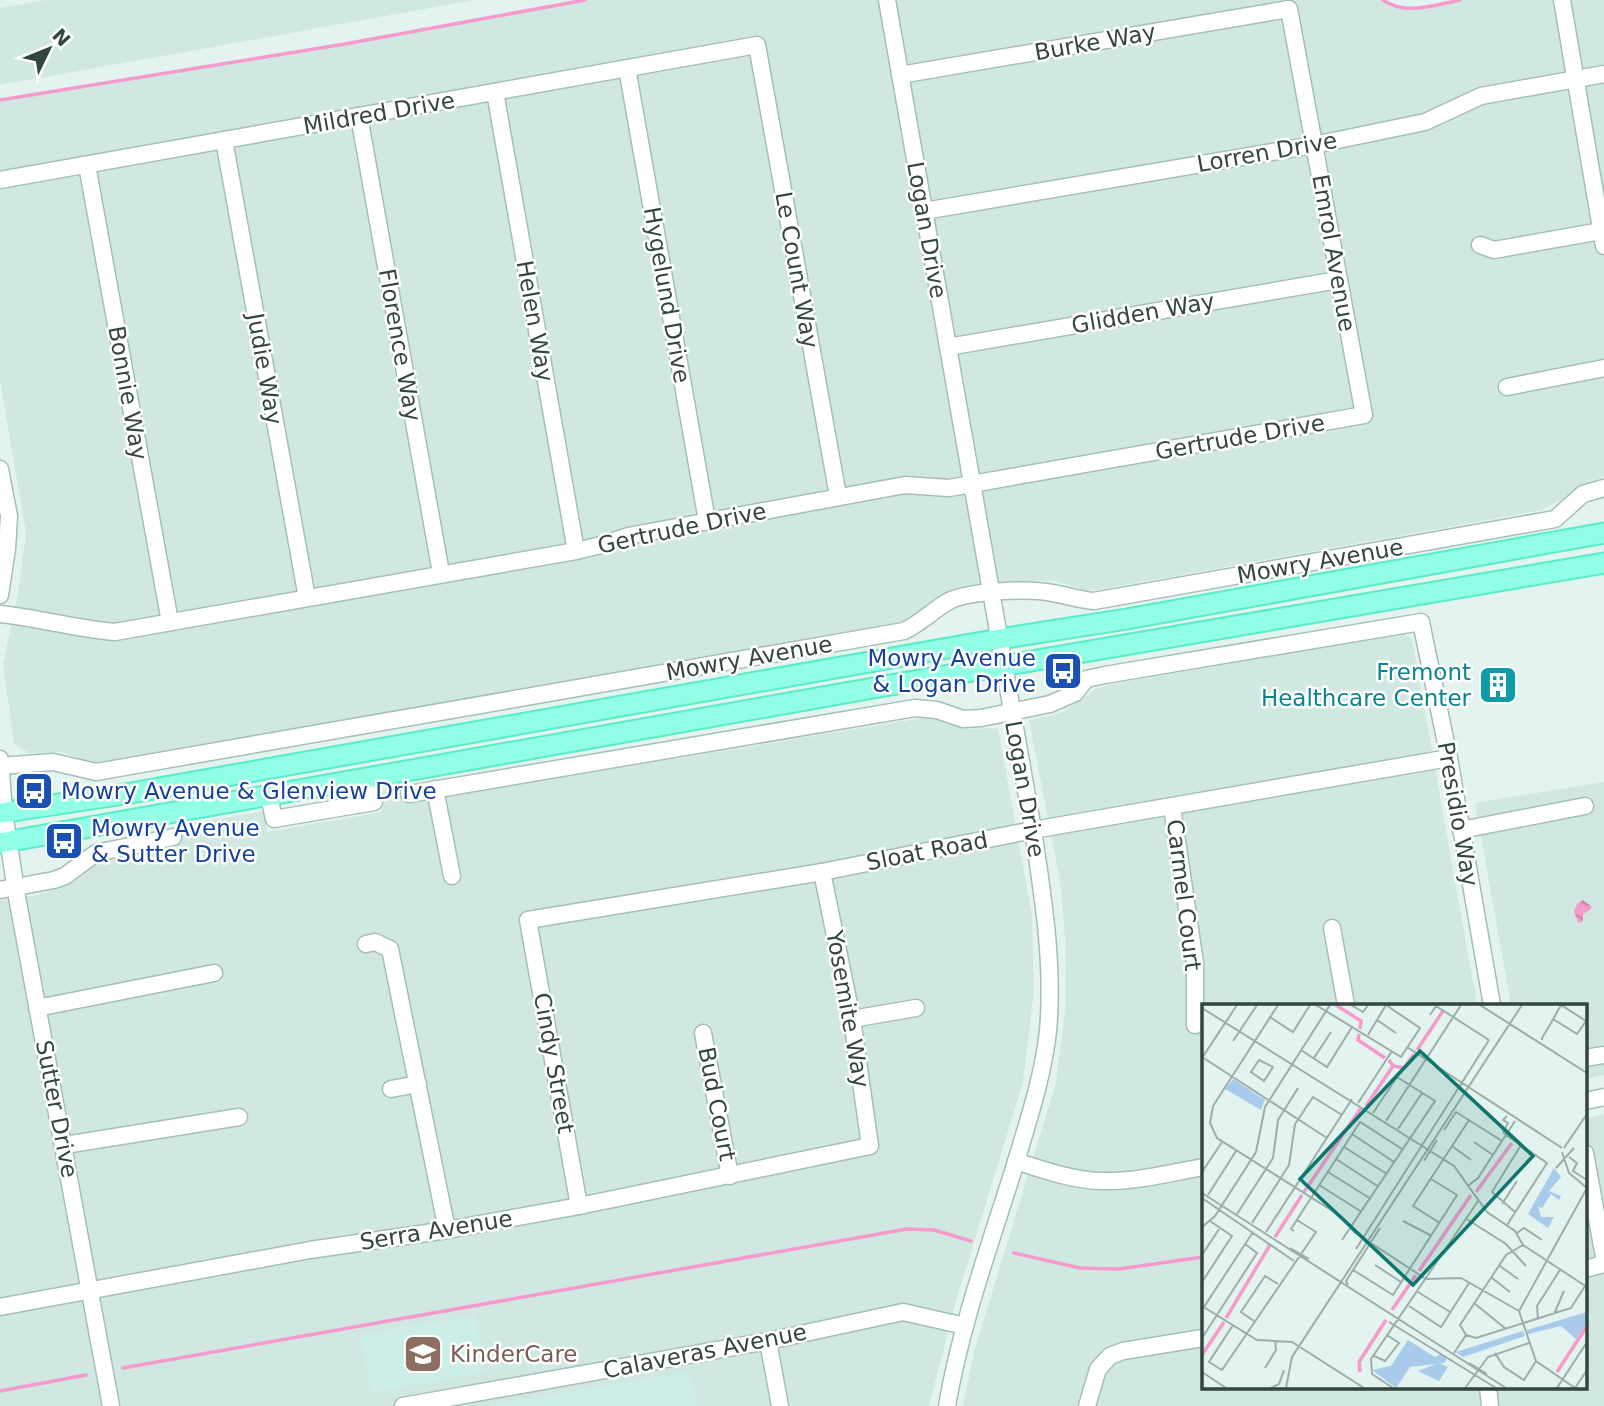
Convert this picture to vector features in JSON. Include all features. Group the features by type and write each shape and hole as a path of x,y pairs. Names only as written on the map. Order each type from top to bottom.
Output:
{"main road":[{"name":"Mowry Avenue","path":"2,813 131,793 999,639 1140,617 1604,533"},
{"path":"4,842 1604,563"}],"street":[{"name":"Logan Drive","path":"887,0 1034,830 1049,949 1051,991 1048,1034 1039,1083 965,1326 947,1406"},
{"path":"1480,245 1494,250 1603,239 1562,0"},
{"name":"Burke Way","path":"900,75 1289,9"},
{"name":"Emrol Avenue","path":"1289,9 1364,415"},
{"name":"Mildred Drive","path":"0,180 757,45"},
{"name":"Le Count Way","path":"757,45 838,496"},
{"name":"Hygelund Drive","path":"627,68 706,521"},
{"name":"Lorren Drive","path":"924,211 1314,145 1425,122 1481,96 1604,74"},
{"name":"Helen Way","path":"495,92 576,551"},
{"name":"Florence Way","path":"359,116 441,573"},
{"name":"Judie Way","path":"224,141 307,598"},
{"name":"Bonnie Way","path":"87,164 170,622"},
{"name":"Glidden Way","path":"948,347 1338,280"},
{"path":"1507,387 1604,368"},
{"name":"Gertrude Drive","path":"0,614 115,632 576,551 628,536 838,496 905,485 950,488 1364,415"},
{"path":"0,469 9,516 0,595"},
{"name":"Mowry Avenue","path":"0,763 53,762 96,772 904,631 919,624 951,600 968,595 1051,592 1094,601 1555,519 1583,494 1604,488"},
{"name":"Presidio Way","path":"1012,712 1050,704 1075,693 1086,679 1421,622 1449,758 1492,1004"},
{"path":"409,794 915,708 937,710 963,719 1012,712"},
{"name":"Sloat Road","path":"528,920 822,872 1034,830 1449,758"},
{"name":"Sutter Drive","path":"0,763 8,889 37,1008 65,1145 111,1406"},
{"path":"435,789 452,876"},
{"path":"1461,830 1585,806"},
{"name":"Carmel Court","path":"1172,807 1195,963 1195,1025"},
{"path":"8,889 65,876 96,853 173,837"},
{"name":"Yosemite Way","path":"822,872 852,1019 870,1146"},
{"name":"Cindy Street","path":"528,920 579,1206"},
{"path":"1332,928 1346,1004"},
{"path":"366,944 375,942 390,949 447,1230"},
{"path":"37,1008 214,974"},
{"path":"852,1019 916,1008"},
{"name":"Bud Court","path":"703,1032 730,1176"},
{"path":"1586,1058 1604,1055"},
{"path":"391,1088 418,1084"},
{"path":"1586,1101 1604,1097"},
{"path":"65,1145 239,1117"},
{"name":"Serra Avenue","path":"0,1307 310,1250 447,1230 579,1206 870,1146"},
{"path":"1586,1158 1604,1257"},
{"path":"1016,1161 1070,1177 1099,1181 1122,1181 1202,1167"},
{"path":"1586,1269 1604,1264"},
{"name":"Calaveras Avenue","path":"403,1406 768,1341 903,1312 965,1326"},
{"path":"1087,1406 1098,1369 1110,1356 1123,1351 1202,1338"},
{"path":"768,1341 780,1406"},
{"path":"1488,1388 1490,1406"}],"shaded area":[{"path":"46,0 475,0 0,85 0,8"},
{"path":"585,0 1383,0 1392,6 1410,9 1460,0 1604,0 1604,476 1542,510 1097,590 1085,590 1056,581 1022,581 974,587 950,593 899,624 94,764 62,752 29,753 14,744 3,664 18,594 26,533 0,380 0,100 345,44"},
{"path":"1403,633 1412,639 1477,1004 1202,1004 1202,1388 1586,1388 1586,1118 1604,1114 1604,1406 963,1406 974,1352 1056,1083 1065,1013 1066,949 1060,881 1029,720 1064,712 1095,689"},
{"path":"929,717 968,729 998,728 1032,916 1034,991 1023,1082 956,1301 929,1406 696,1406 689,1372 488,1406 0,1406 0,901 37,895 69,885 102,861 177,847 173,827 264,811 267,832 382,812 379,791 405,786 409,803"},
{"path":"1604,782 1604,1075 1586,1079 1586,1004 1511,1004 1475,803"},
{"name":"KinderCare","path":"475,1315 486,1372 371,1393 360,1335"},
{"path":"689,1371 696,1406 488,1406"}],"water":[{"path":"1583,900 1591,909 1583,914 1583,921 1578,923 1574,911 1577,904"}],"waterway":[{"path":"0,100 345,44 585,0"},
{"path":"1383,0 1392,5 1411,8 1460,0"},
{"path":"123,1368 907,1229 934,1230 971,1241"},
{"path":"1014,1253 1080,1268 1119,1269 1202,1257"},
{"path":"0,1391 86,1375"}],"place":[{"name":"Mowry Avenue & Logan Drive","path":"1063,671"},
{"name":"Fremont Healthcare Center","path":"1498,685"},
{"name":"Mowry Avenue & Glenview Drive","path":"34,791"},
{"name":"Mowry Avenue & Sutter Drive","path":"64,841"},
{"name":"KinderCare","path":"423,1354"}]}
